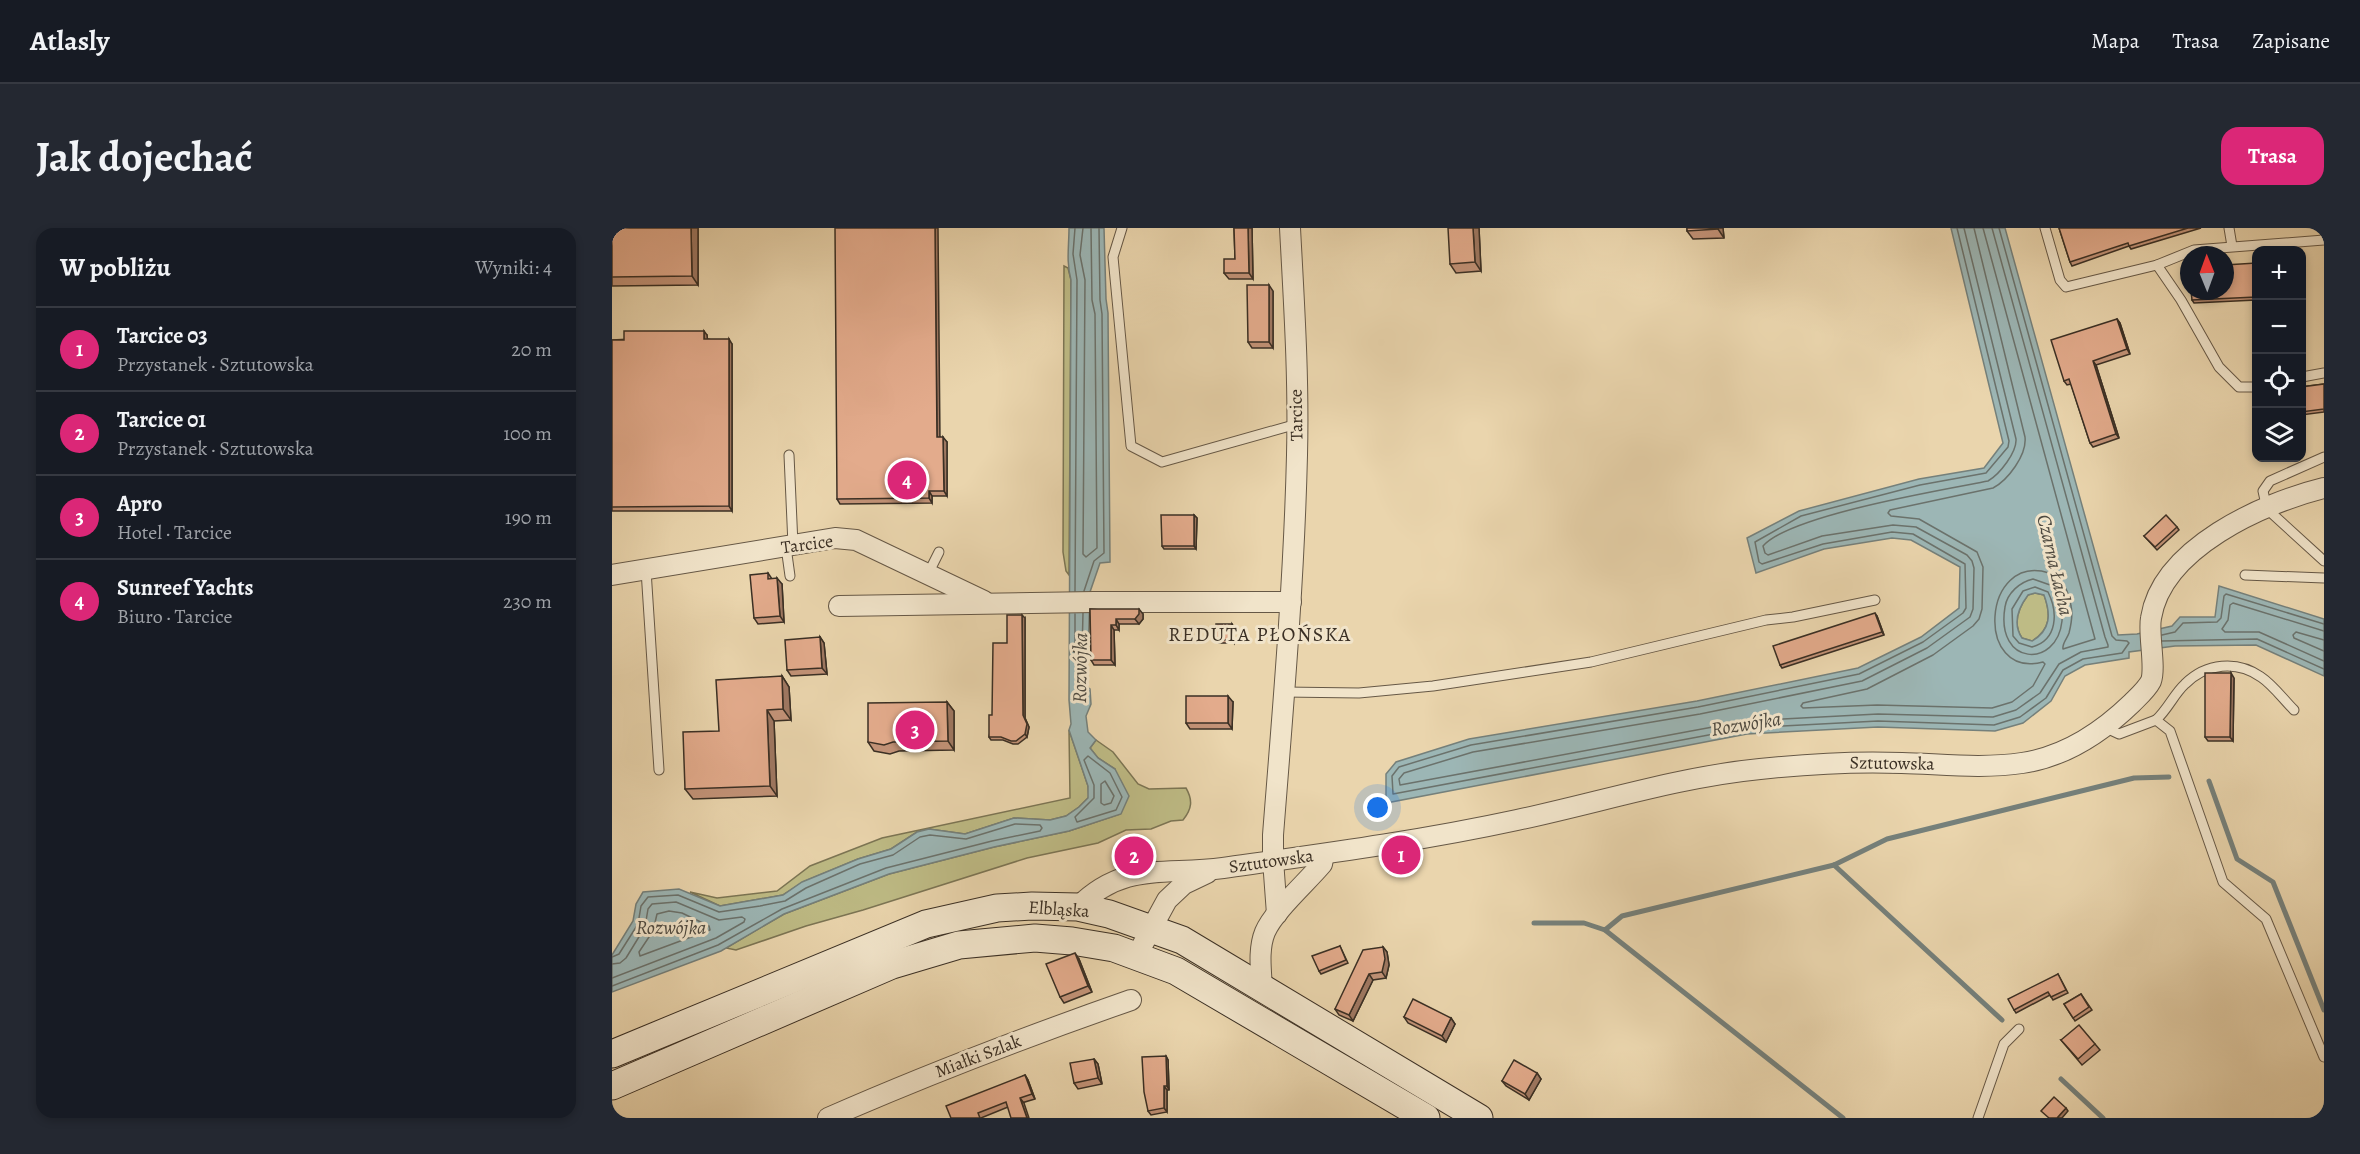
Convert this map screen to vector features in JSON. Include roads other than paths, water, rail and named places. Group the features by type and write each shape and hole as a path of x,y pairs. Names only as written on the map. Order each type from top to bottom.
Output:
{"main road":[{"name":"Elbląska","path":"612,1054 926,924 997,908 1032,906 1078,908 1109,914 1182,940 1479,1118"},
{"name":"Elbląska","path":"612,1086 892,965 934,951 980,941 1035,938 1093,944 1137,955 1176,971 1212,990 1426,1118"}],"street":[{"name":"Tarcice","path":"1277,914 1273,860 1291,602 1297,424 1290,228"},
{"name":"Sztutowska","path":"1078,908 1090,895 1114,880 1136,873 1218,869 1433,838 1578,807 1688,780 1755,769 1829,762 1991,766 2023,763 2067,750 2104,727 2141,694 2151,680 2151,617 2161,588 2180,561 2207,539 2243,519 2305,493 2324,488"},
{"name":"Tarcice","path":"612,576 835,538 856,540 990,603"},
{"name":"Tarcice","path":"839,606 1064,602 1291,602"},
{"name":"Sztutowska","path":"1262,988 1261,958 1265,932 1277,914 1322,864 1324,854"},
{"name":"Sztutowska","path":"1137,955 1167,900 1184,884 1218,869"},
{"name":"Miałki Szlak","path":"828,1118 906,1083 1131,1000"}],"lane":[{"path":"1122,228 1113,257 1131,446 1162,462 1297,424"},
{"path":"2045,228 2060,280 2066,287 2157,265 2180,256"},
{"path":"2229,228 2232,246 2324,240"},
{"path":"2157,265 2181,300 2218,367 2239,387 2252,387"},
{"path":"2306,376 2324,373"},
{"path":"789,455 790,576"},
{"path":"2324,456 2270,481 2263,491 2267,509 2324,561"},
{"path":"928,574 939,552"},
{"path":"646,570 658,770"},
{"path":"2245,575 2324,578"},
{"path":"1284,692 1359,693 1433,686 1591,662 1766,620 1793,617 1875,600"},
{"path":"2104,727 2119,734 2156,720 2184,684 2203,670 2237,665 2261,677 2294,710"},
{"path":"2156,720 2170,731 2223,882 2266,919 2324,1057"},
{"path":"1978,1118 2004,1044 2019,1029"}],"water":[{"name":"Rozwójka","path":"1069,228 1104,228 1108,313 1110,562 1100,563 1090,592 1088,653 1083,670 1084,685 1090,689 1091,704 1086,716 1088,732 1096,740 1090,748 1098,758 1115,769 1129,796 1121,814 1069,831 994,847 889,874 784,914 721,951 612,992 612,955 633,921 636,904 643,892 679,889 720,906 783,895 802,882 858,859 891,849 917,832 929,829 965,834 1014,818 1050,820 1066,816 1088,798 1088,786 1069,730 1071,724 1069,700 1071,280 1068,260"},
{"name":"Czarna Łacha","path":"1951,228 2005,228 2118,635 2137,634 2172,626 2180,617 2215,617 2219,586 2324,619 2324,676 2256,645 2175,646 2129,652 2129,658 2085,665 2065,676 2051,701 2023,723 1995,731 1878,727 1747,734 1386,803 1386,774 1396,762 1469,739 1697,701 1858,668 1921,637 1959,608 1960,567 1911,540 1892,538 1824,549 1756,573 1747,538 1799,511 1919,479 1984,468 2003,443","holes":["2035,593 2044,595 2048,609 2046,627 2032,641 2022,638 2017,627 2022,605 2028,595"]}],"waterway":[{"path":"1534,923 1584,923 1605,930 1622,916 1834,865 1887,839 2134,778 2169,777"},
{"path":"2209,781 2237,859 2273,882 2324,1010"},
{"path":"1834,865 2002,1020"},
{"path":"1605,930 1843,1118"},
{"path":"2061,1079 2103,1118"}],"place":[{"name":"Sunreef Yachts","path":"907,480"},
{"name":"Apro","path":"915,730"},
{"name":"Tarcice 03","path":"1401,855"},
{"name":"Tarcice 01","path":"1134,856"}],"district":[{"name":"REDUTA PŁOŃSKA","path":"1260,634"}]}
